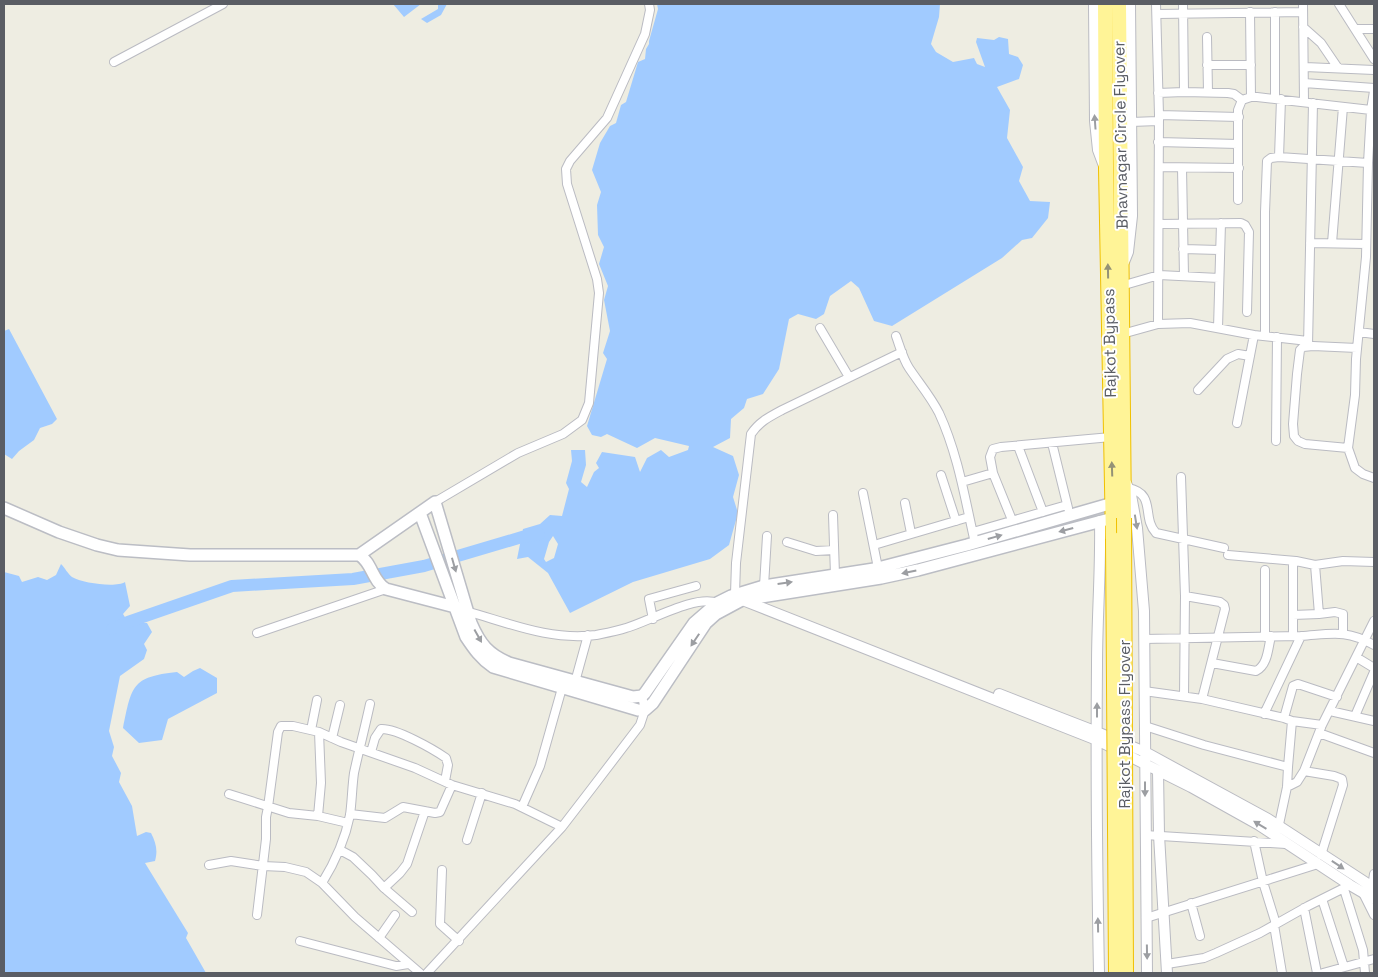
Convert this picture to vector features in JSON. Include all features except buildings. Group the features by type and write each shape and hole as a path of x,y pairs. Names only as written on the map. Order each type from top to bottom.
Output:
{"highway":[{"name":"Bhavnagar Circle Flyover","path":"1104,4 1106,169"},
{"name":"Bhavnagar Circle Flyover","path":"1118,4 1121,267"},
{"name":"Rajkot Bypass","path":"1106,169 1112,519"},
{"name":"Rajkot Bypass","path":"1121,267 1126,482"},
{"name":"Rajkot Bypass Flyover","path":"1126,482 1112,519 1126,973"},
{"name":"Rajkot Bypass Flyover","path":"1112,519 1116,973"}],"main road":[{"path":"4,508 97,546 118,550 190,555 362,558 435,502 447,540 455,591 455,608 466,637 485,662 493,667 638,710 645,710 653,703 706,623 740,596 881,578 1112,519"},
{"path":"420,513 455,591 468,612 478,639 488,650 499,658 575,682 633,697 642,696 652,686 694,623 717,603 764,586 878,568 974,537 1069,510 1113,503"},
{"path":"362,558 382,586 455,608"}],"street":[{"path":"114,62 223,4"},
{"path":"435,502 518,453 563,434 582,420 587,412 590,403 599,293 597,279 567,184 566,169 570,161 607,118 645,34 650,10 649,4"},
{"path":"1094,4 1095,121 1098,150 1106,169"},
{"path":"1121,267 1128,252 1132,216 1130,4"},
{"path":"1156,4 1159,167 1158,324"},
{"path":"1182,4 1184,92"},
{"path":"1226,4 1226,13"},
{"path":"1339,4 1374,59"},
{"path":"1156,14 1250,12 1259,8 1275,12 1303,8 1304,102"},
{"path":"1250,12 1251,97"},
{"path":"1275,12 1279,157"},
{"path":"1303,27 1321,43 1338,68"},
{"path":"1356,29 1374,29"},
{"path":"1207,37 1208,92"},
{"path":"1207,65 1251,64"},
{"path":"1305,67 1374,70"},
{"path":"1304,83 1374,89 1368,163 1366,244 1355,395 1348,448 1355,468 1363,474 1374,478"},
{"path":"1158,93 1208,92 1234,94 1242,100"},
{"path":"1238,200 1238,110 1242,100 1251,97 1278,99 1371,110"},
{"path":"1308,343 1313,103"},
{"path":"1332,244 1342,107"},
{"path":"1131,122 1158,118 1239,117"},
{"path":"1158,142 1238,144"},
{"path":"1265,335 1266,168 1268,161 1271,158 1279,157 1368,163"},
{"path":"1159,167 1238,168"},
{"path":"1182,168 1184,276"},
{"path":"1159,224 1221,223 1245,225 1249,232 1247,312"},
{"path":"1218,328 1221,223"},
{"path":"1310,243 1366,244"},
{"path":"1183,249 1219,250"},
{"path":"1121,286 1159,275 1219,278"},
{"path":"1122,334 1158,324 1190,323 1308,343 1358,348"},
{"path":"820,328 849,377"},
{"path":"1359,332 1374,334"},
{"path":"1238,423 1254,334"},
{"path":"896,336 908,367 926,391 939,413 952,447 962,482 974,537 1012,520 1042,512 1069,510 1052,443"},
{"path":"1276,441 1277,337"},
{"path":"1308,343 1300,350 1298,358 1293,424 1294,436 1298,441 1305,444 1348,448"},
{"path":"902,352 763,420 751,434 738,543 740,596 1097,736 1145,752 1277,831 1370,890 1374,899"},
{"path":"1198,390 1227,359 1238,354 1250,356"},
{"path":"1012,520 993,473 990,457 993,449 1111,437"},
{"path":"1018,446 1042,512"},
{"path":"962,482 993,473"},
{"path":"941,475 956,521"},
{"path":"1181,477 1185,596 1184,696"},
{"path":"1126,482 1143,494 1153,529 1156,533 1226,551 1315,565 1343,561 1374,562"},
{"path":"1126,482 1137,528 1144,611 1147,973"},
{"path":"863,492 878,568"},
{"path":"905,503 911,533"},
{"path":"833,515 835,575"},
{"path":"874,545 969,517"},
{"path":"1099,973 1096,793 1097,615 1100,548 1112,519"},
{"path":"764,586 766,536"},
{"path":"787,542 816,551 834,550"},
{"path":"1264,714 1297,636 1294,615 1293,561"},
{"path":"1315,565 1319,614"},
{"path":"1212,663 1256,671 1262,668 1265,663 1268,637 1265,570"},
{"path":"257,633 382,586"},
{"path":"653,619 649,599 696,586"},
{"path":"1185,596 1220,602 1224,605 1224,615 1202,699"},
{"path":"455,608 536,632 558,636 588,636 626,628 690,604 707,600 717,603"},
{"path":"1294,615 1335,612 1343,614 1343,633"},
{"path":"1288,787 1297,782 1304,771 1321,729 1374,624"},
{"path":"1144,639 1268,637 1343,633 1365,639 1374,645"},
{"path":"575,682 588,636"},
{"path":"1355,716 1366,695 1374,670 1356,657"},
{"path":"1284,718 1293,686 1298,684 1337,697"},
{"path":"522,807 540,766 562,688"},
{"path":"1144,691 1202,699 1284,718 1321,729 1374,752"},
{"path":"1366,695 1374,699"},
{"path":"427,973 459,941 562,827 640,725 645,710 642,696"},
{"path":"311,730 317,700"},
{"path":"322,883 340,850 348,823 354,772 370,704"},
{"path":"332,738 340,705"},
{"path":"1330,711 1374,721"},
{"path":"1277,831 1288,787 1292,721"},
{"path":"257,914 266,839 266,818 281,726 286,725 319,732 415,768 448,783 502,799 562,827"},
{"path":"1145,726 1204,745 1288,767"},
{"path":"350,814 385,818 403,807 440,812 448,783 446,758 410,738 384,729 381,729 375,738 370,752"},
{"path":"318,816 321,783 319,732"},
{"path":"1097,736 1158,771 1277,831 1291,844 1320,859 1347,887 1363,950 1365,973"},
{"path":"1158,771 1159,835 1168,969 1216,954 1347,887 1370,890"},
{"path":"1304,771 1342,779 1342,785 1320,859"},
{"path":"229,794 289,813 318,816 348,823"},
{"path":"467,840 482,794"},
{"path":"384,888 407,864 425,811"},
{"path":"1145,835 1291,844"},
{"path":"1254,842 1262,882 1275,925 1282,973"},
{"path":"340,850 359,862 384,888 412,912"},
{"path":"1146,918 1262,882 1320,859"},
{"path":"209,865 232,861 285,867 306,872 322,883 355,917 420,973"},
{"path":"442,870 440,924 459,941"},
{"path":"1374,874 1370,890 1374,915"},
{"path":"1322,899 1344,967"},
{"path":"1192,904 1200,936"},
{"path":"1304,908 1317,973"},
{"path":"379,938 395,915"},
{"path":"300,941 396,966 408,964"},
{"path":"1323,973 1374,959"}],"water":[{"path":"393,4 421,4 404,17"},
{"path":"438,4 447,4 441,15 427,23 421,19 438,9"},
{"path":"657,4 940,4 939,17 931,44 936,52 953,62 974,58 977,64 985,67 976,42 977,38 994,40 999,37 1008,39 1009,54 1018,57 1023,65 1019,79 997,87 1010,110 1007,138 1023,167 1019,181 1030,201 1050,202 1048,218 1032,238 1022,240 1002,258 892,326 874,321 859,288 851,281 830,296 824,314 816,319 798,314 789,319 779,369 763,394 747,399 744,408 731,419 730,438 713,447 733,456 739,475 733,497 738,513 729,545 710,559 633,582 570,613 548,573 528,557 517,559 523,529 540,524 550,515 562,516 569,489 566,483 572,461 571,450 585,450 586,465 581,482 587,487 594,472 599,468 596,463 602,452 635,457 640,472 647,458 661,450 669,457 688,450 689,446 655,438 637,448 607,434 601,437 592,435 587,426 607,359 603,353 610,331 604,300 608,286 599,264 604,247 598,235 597,205 601,192 592,170 600,143 610,126 616,123 621,105 626,102 638,62 645,59 646,49 658,9","holes":["553,536 558,544 554,558 546,562 544,559 549,542"]},
{"path":"9,329 57,419 52,424 40,428 34,440 12,459 4,454 4,331"},
{"path":"61,564 72,577 83,581 107,585 125,582 130,606 123,614 128,622 147,623 152,632 144,644 147,650 144,659 120,676 109,731 114,747 112,756 121,773 119,782 132,806 137,836 146,832 151,833 155,843 155,861 145,863 188,933 186,938 206,973 4,973 4,572 19,576 22,582 38,577 47,580 56,575"},
{"path":"200,668 217,678 217,693 168,719 162,740 139,743 123,728 132,693 142,681 150,677 177,672 184,677"}],"waterway":[{"path":"112,629 232,586 353,579 424,566 522,537 539,534"}]}
